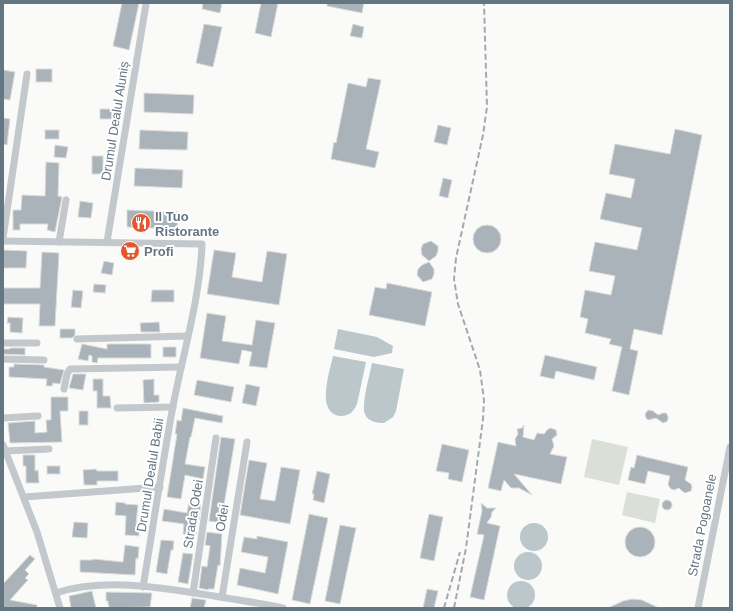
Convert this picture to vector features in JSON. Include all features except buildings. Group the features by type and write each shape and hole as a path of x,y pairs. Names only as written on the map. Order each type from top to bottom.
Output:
{"street":[{"name":"Drumul Dealul Aluniș","path":"107,242 146,4"},
{"path":"27,74 3,240 107,242"},
{"path":"59,242 66,200"},
{"name":"Drumul Dealul Babii","path":"107,242 202,244 197,292 173,407 143,587"},
{"path":"77,339 187,336"},
{"path":"3,343 37,343"},
{"path":"3,359 44,360"},
{"path":"64,389 67,374 70,369 181,366"},
{"path":"117,408 173,407"},
{"path":"3,418 38,416"},
{"name":"Strada Odei","path":"193,593 216,438"},
{"name":"Odei","path":"222,597 247,442"},
{"name":"Strada Pogoanele","path":"698,608 730,447"},
{"path":"49,449 4,448 24,496 60,608"},
{"path":"24,496 160,487"},
{"path":"56,593 94,585 143,587 222,597 283,608"}],"shaded area":[{"path":"338,329 377,337 393,346 392,353 374,357 334,349"},
{"path":"333,356 366,362 357,404 351,413 344,416 333,413 328,408 326,400 327,381"},
{"path":"372,363 404,369 396,411 393,417 384,423 368,419 364,410"},
{"path":"592,439 628,447 619,485 584,477"},
{"path":"627,492 660,499 655,523 622,515"},
{"path":"534,523 544,527 548,537 544,547 534,551 524,547 520,537 524,527"},
{"path":"528,552 538,556 542,566 538,576 528,580 518,576 514,566 518,556"},
{"path":"521,581 531,585 535,595 531,605 521,609 511,605 507,595 511,585"}],"railway":[{"path":"454,608 466,548 483,419 484,400 480,370 458,304 454,279 456,258 483,135 487,107 484,3"},
{"path":"444,608 460,552"}],"place":[{"name":"Il Tuo Ristorante","path":"141,223"},
{"name":"Profi","path":"130,251"}]}
